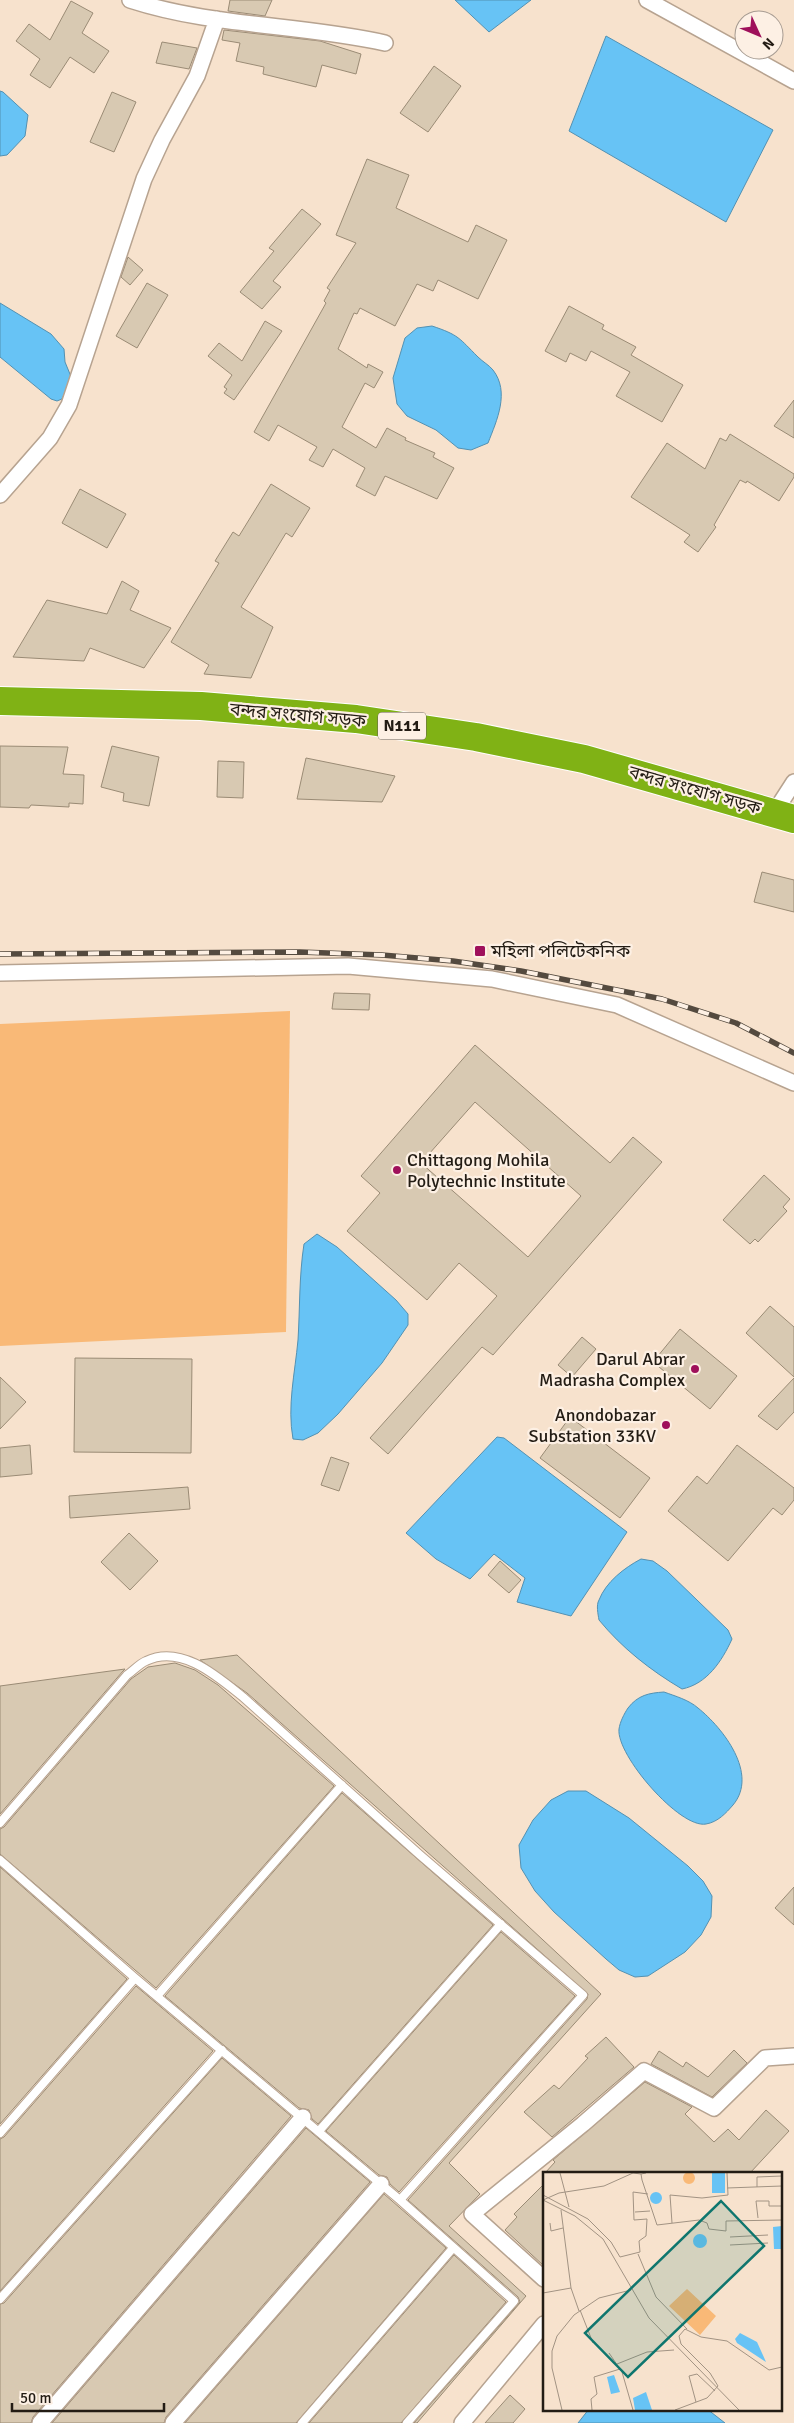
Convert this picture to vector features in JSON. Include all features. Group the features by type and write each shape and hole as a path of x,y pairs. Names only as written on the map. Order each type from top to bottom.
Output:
{"highway":[{"name":"বন্দর সংযোগ সড়ক","path":"0,701 201,706 356,719 476,737 584,759 784,816"}],"street":[{"path":"130,0 151,3 217,19 344,34 385,43"},
{"path":"647,0 794,82"},
{"path":"0,495 50,438 70,405 144,179 162,140 197,76 217,19"},
{"path":"784,816 794,782"},
{"path":"0,973 348,966 492,979 618,1005 794,1083"},
{"path":"543,2278 472,2214 583,2124 644,2071 714,2108 765,2058 794,2056"},
{"path":"40,2423 303,2117"},
{"path":"173,2423 381,2184"},
{"path":"462,2423 543,2325"}],"lane":[{"path":"0,1823 127,1675 146,1661 168,1655 195,1663 217,1676 243,1696 583,1995 400,2200"},
{"path":"157,1996 342,1785"},
{"path":"0,1860 135,1978 400,2200 514,2301 407,2423"},
{"path":"319,2131 501,1924"},
{"path":"0,2133 135,1978"},
{"path":"0,2299 222,2050"},
{"path":"302,2423 453,2248"}],"shaded area":[{"path":"290,1011 286,1332 0,1346 0,1024"}],"water":[{"path":"455,0 531,0 489,32"},
{"path":"606,36 773,130 726,222 569,131"},
{"path":"0,91 28,115 25,136 7,155 0,156"},
{"path":"0,303 51,334 64,349 65,362 72,379 62,399 57,401 51,399 0,357"},
{"path":"432,326 448,332 467,345 491,368 501,387 498,416 488,443 471,450 458,448 436,430 407,416 397,404 393,378 405,338 417,328"},
{"path":"317,1234 337,1247 396,1300 408,1314 408,1325 382,1363 338,1414 318,1433 303,1440 293,1439 291,1402 298,1340 302,1256 304,1244"},
{"path":"497,1437 504,1438 627,1532 571,1616 517,1602 525,1578 494,1554 470,1579 436,1559 406,1533"},
{"path":"641,1559 653,1561 667,1571 728,1630 732,1639 713,1670 706,1677 691,1686 682,1689 659,1674 617,1640 599,1620 598,1602 606,1587 622,1571"},
{"path":"664,1692 682,1698 708,1717 727,1739 735,1752 740,1766 742,1780 740,1793 728,1811 710,1823 695,1822 681,1815 666,1803 638,1772 621,1741 620,1724 628,1708 636,1700 644,1696"},
{"path":"568,1791 586,1791 629,1818 688,1866 703,1881 712,1896 711,1917 701,1935 685,1952 648,1976 635,1977 619,1970 606,1959 554,1912 535,1891 521,1868 519,1845 533,1820 551,1800"},
{"path":"588,2410 708,2410 725,2423 578,2423"}],"building":[{"path":"230,0 272,0 265,16 228,11"},
{"path":"71,1 93,13 82,33 109,51 94,73 70,57 50,88 30,75 40,59 16,41 29,24 50,40"},
{"path":"224,30 320,41 361,54 356,74 322,65 316,87 263,74 264,67 236,61 240,43 222,40"},
{"path":"162,42 197,48 189,69 156,63"},
{"path":"434,66 461,86 428,132 400,113"},
{"path":"112,92 136,102 114,152 90,142"},
{"path":"367,159 409,175 396,208 468,242 476,225 507,240 478,299 438,280 433,291 417,284 395,326 360,308 357,314 354,313 338,349 367,368 368,364 383,372 374,388 365,383 342,427 376,448 387,428 406,438 405,440 435,453 433,457 454,468 437,499 385,476 375,496 356,486 365,468 333,449 323,467 309,460 317,447 278,425 269,441 254,432 326,303 324,301 330,290 327,288 356,243 336,235"},
{"path":"302,209 321,224 273,281 281,287 262,309 240,292 274,251 269,248"},
{"path":"128,257 143,270 130,285 121,277"},
{"path":"147,283 168,295 137,348 116,336"},
{"path":"569,306 604,325 602,329 636,347 631,355 683,385 662,422 616,396 630,372 591,351 586,361 570,353 566,362 545,351"},
{"path":"265,321 282,331 234,400 224,393 227,389 224,387 232,375 208,356 219,343 242,361"},
{"path":"794,400 794,438 774,426"},
{"path":"730,434 794,474 794,477 779,501 747,481 746,483 740,480 714,525 716,527 698,552 684,542 690,535 631,497 667,443 705,469 720,438 726,441"},
{"path":"271,484 310,508 292,537 286,533 241,607 273,627 251,678 204,674 209,665 171,642 219,563 215,561 233,532 239,536"},
{"path":"80,489 126,514 107,548 62,523"},
{"path":"122,581 139,591 130,610 171,628 144,668 90,648 84,661 13,657 47,600 107,614"},
{"path":"0,746 68,747 63,774 84,775 83,804 69,803 69,807 31,805 29,808 0,807"},
{"path":"112,746 159,757 149,806 123,801 124,793 101,787"},
{"path":"306,758 395,776 382,802 297,799"},
{"path":"218,761 244,762 243,798 217,797"},
{"path":"762,872 794,880 794,912 754,902"},
{"path":"334,993 370,994 369,1010 332,1009"},
{"path":"475,1045 610,1163 633,1137 662,1162 493,1355 482,1347 388,1454 370,1438 497,1296 459,1263 427,1300 347,1231 380,1193 361,1176","holes":["475,1102 581,1196 528,1257 421,1163"]},
{"path":"764,1175 790,1199 783,1207 787,1211 758,1242 755,1239 750,1244 723,1220"},
{"path":"770,1306 794,1327 794,1377 746,1333"},
{"name":"Darul Abrar Madrasha Complex","path":"680,1329 737,1376 710,1409 653,1362"},
{"path":"582,1337 596,1349 572,1377 558,1365"},
{"path":"75,1358 192,1359 191,1453 74,1452"},
{"path":"0,1377 26,1402 0,1429"},
{"path":"794,1378 794,1412 777,1430 758,1416"},
{"path":"570,1417 650,1478 620,1518 540,1458"},
{"path":"30,1445 32,1474 0,1477 0,1448"},
{"path":"737,1445 794,1488 794,1500 782,1515 773,1508 728,1561 668,1511 697,1476 707,1484"},
{"path":"331,1457 349,1463 339,1491 321,1485"},
{"path":"188,1487 190,1509 70,1518 69,1496"},
{"path":"129,1533 158,1561 130,1590 101,1562"},
{"path":"500,1561 521,1580 509,1593 488,1575"},
{"path":"237,1655 601,1994 449,2163 480,2194 449,2226 526,2296 417,2423 414,2423 520,2302 518,2297 408,2200 587,1999 588,1994 247,1693 200,1660"},
{"path":"175,1663 195,1670 218,1685 334,1786 156,1988 0,1854 0,1829 4,1827 131,1679 148,1667"},
{"path":"125,1669 123,1671 0,1814 0,1686"},
{"path":"342,1793 493,1925 318,2124 312,2119 309,2110 299,2108 165,1996"},
{"path":"0,1867 127,1979 0,2124"},
{"path":"794,1887 794,1925 775,1908"},
{"path":"501,1932 575,1996 399,2192 390,2184 387,2177 379,2175 326,2131"},
{"path":"136,1986 213,2051 0,2291 0,2139 4,2137"},
{"path":"606,2037 634,2067 552,2137 524,2112 554,2085 559,2089 588,2058 585,2056"},
{"path":"734,2050 747,2063 712,2097 651,2064 659,2051 683,2067 686,2062 708,2077"},
{"path":"222,2058 291,2116 33,2417 31,2423 0,2423 0,2304 4,2303"},
{"path":"645,2082 692,2107 685,2114 714,2142 728,2129 739,2140 766,2110 789,2131 751,2172 546,2172 555,2162 553,2160"},
{"path":"306,2128 370,2182 166,2417 164,2423 52,2423"},
{"path":"543,2185 543,2265 505,2230 517,2217 514,2214"},
{"path":"384,2194 446,2248 296,2423 185,2423"},
{"path":"454,2255 506,2302 401,2423 309,2423"},
{"path":"510,2395 525,2409 513,2423 485,2423"}],"railway":[{"path":"0,954 300,952 382,955 453,961 521,971 662,999 736,1023 794,1053"}],"place":[{"name":"মহিলা পলিটেকনিক","path":"480,951"},
{"name":"Chittagong Mohila Polytechnic Institute","path":"397,1170"},
{"name":"Darul Abrar Madrasha Complex","path":"695,1369"},
{"name":"Anondobazar Substation 33KV","path":"666,1425"}]}
